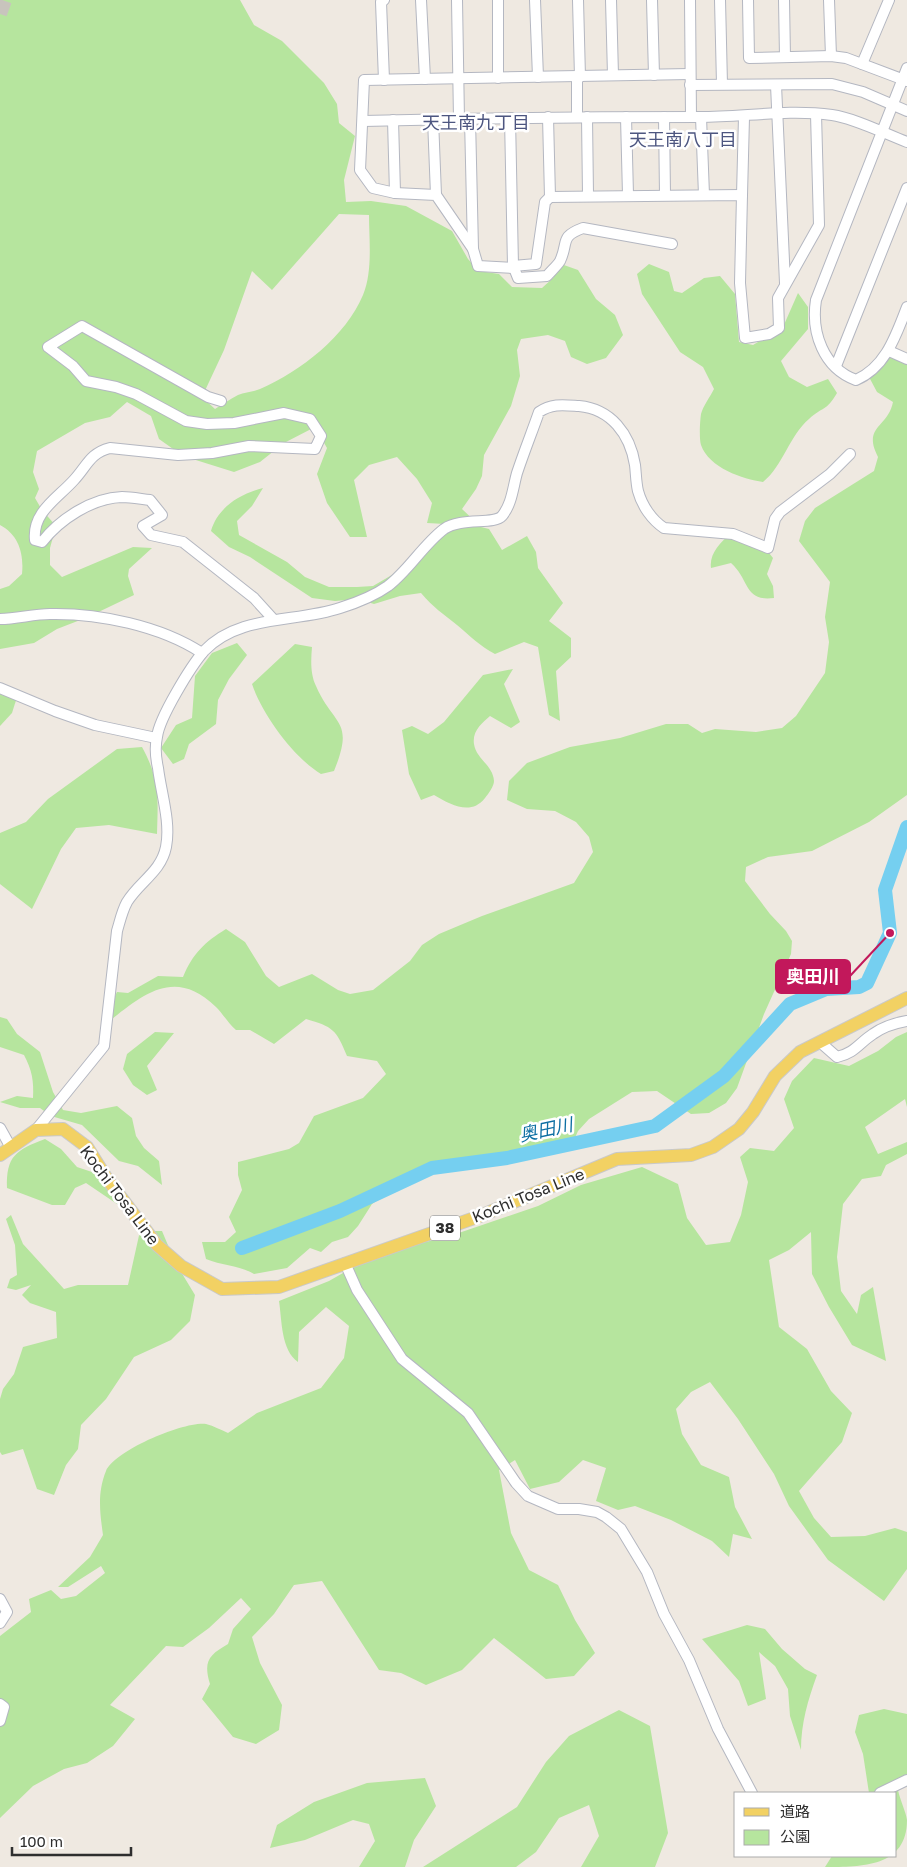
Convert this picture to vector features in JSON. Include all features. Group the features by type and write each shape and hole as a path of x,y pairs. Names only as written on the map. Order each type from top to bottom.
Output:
{"main road":[{"name":"Kochi Tosa Line","path":"5,1150 36,1130 63,1129 87,1147 107,1178 157,1245 181,1266 222,1290 279,1287 480,1216 618,1158 691,1155 713,1147 738,1129 753,1112 775,1076 800,1052 907,998"}],"street":[{"path":"384,0 381,2 384,80"},
{"path":"421,0 425,79"},
{"path":"457,0 460,80 459,119"},
{"path":"498,0 498,78"},
{"path":"535,0 538,77"},
{"path":"578,0 578,77 588,195"},
{"path":"611,0 613,76"},
{"path":"652,0 654,75"},
{"path":"690,0 690,80 704,195"},
{"path":"720,0 722,84"},
{"path":"748,0 749,58 831,56 846,58 905,80"},
{"path":"784,0 785,57"},
{"path":"829,0 831,56"},
{"path":"862,64 889,0"},
{"path":"907,68 905,80 882,132 816,300 813,316 818,343 836,366 856,380 867,375 889,351 907,307"},
{"path":"436,195 395,193 373,188 360,170 364,80 460,80 654,75 722,84 832,84 863,92 907,111"},
{"path":"776,85 785,284"},
{"path":"363,121 548,117 744,117 778,113 816,114 834,115 907,142"},
{"path":"744,117 740,284 745,338 769,334 779,328 778,298 819,225 816,114"},
{"path":"548,117 550,197"},
{"path":"626,117 628,195"},
{"path":"664,117 665,195"},
{"path":"510,118 513,267 518,278 547,276 560,261 564,239 571,232 583,228 609,231 672,244"},
{"path":"432,119 436,195 474,249"},
{"path":"470,119 474,249 478,266 513,267 536,264 545,202 550,197 588,195 742,195"},
{"path":"394,120 395,193"},
{"path":"836,366 907,188"},
{"path":"221,401 208,397 82,326 60,338 48,347 73,366 86,381 116,387 136,394 186,421 207,424 234,423 284,413 310,419 320,436 316,449 249,446 212,453 178,454 110,448 99,450 90,457 73,482 46,506 34,533 35,540 42,542 66,517 91,505 121,497 150,500 162,514 143,526 151,535 183,542 254,598 274,620"},
{"path":"889,351 907,359"},
{"path":"36,1130 104,1046 117,931 122,913 128,901 153,874 162,861 166,846 167,830 157,766 156,738 172,700 202,653 210,646 234,631 254,623 340,608 366,598 389,585 445,529 459,521 494,520 501,517 510,500 539,412 548,405 593,407 604,412 619,426 629,444 638,491 656,522 664,528 733,534 768,548 775,519 780,512 830,474 850,454"},
{"path":"0,619 51,614 89,617 150,628 166,633 202,653"},
{"path":"0,688 94,725 156,738"},
{"path":"821,1042 837,1057 843,1056 850,1054 873,1034 896,1023 907,1021"},
{"path":"0,1128 5,1150"},
{"path":"345,1263 357,1290 402,1359 468,1413 516,1483 528,1496 558,1509 579,1509 597,1512 606,1516 621,1529 647,1572 664,1614 689,1660 711,1713 751,1792"},
{"path":"0,1599 6,1612 0,1623"},
{"path":"0,1704 4,1707 0,1721"},
{"path":"882,1792 907,1780"}],"green space":[{"path":"0,0 240,0 254,25 282,41 324,83 337,104 339,123 355,136 344,180 346,202 371,201 406,206 452,231 468,259 479,271 499,274 512,287 542,288 553,278 561,264 578,270 596,299 615,315 623,335 606,358 587,364 571,357 565,341 548,335 521,339 517,350 520,376 511,406 484,455 482,476 476,489 462,509 481,527 489,529 502,550 527,536 536,552 538,568 563,603 549,621 571,638 571,657 556,671 560,721 549,715 538,647 524,642 495,654 475,641 434,607 421,593 400,596 374,604 358,599 335,601 312,598 250,557 229,547 211,531 224,508 238,498 263,488 252,506 237,521 239,535 287,562 305,577 329,587 373,586 409,565 426,541 445,535 445,524 427,523 432,503 417,479 397,457 369,465 354,480 367,537 350,537 327,503 317,474 327,448 315,427 284,443 260,462 234,472 183,456 159,439 151,416 127,402 110,417 85,423 37,451 33,472 39,489 35,498 42,510 56,526 50,548 50,565 62,577 133,547 152,548 129,569 128,576 134,595 88,617 57,629 34,643 0,649 0,589 9,586 22,574 22,559 16,540 12,534 0,525","holes":["339,214 369,215 370,255 366,286 363,295 346,324 321,351 291,372 260,389 238,395 215,409 202,397 224,350 252,271 272,290"]},
{"path":"649,264 669,272 674,291 682,293 704,278 720,276 735,294 739,342 753,345 783,327 798,293 808,307 808,329 781,361 789,377 807,387 828,379 837,393 827,406 802,426 776,468 763,482 728,471 711,460 705,453 700,442 701,414 714,389 703,367 680,352 642,294 637,274"},
{"path":"891,356 907,363 907,795 869,822 812,851 768,857 746,867 745,881 770,914 786,931 792,941 791,954 764,1014 737,1088 726,1103 709,1113 691,1114 657,1091 632,1092 589,1119 578,1131 570,1149 496,1160 448,1162 414,1175 372,1204 358,1226 348,1237 332,1242 321,1252 310,1248 287,1268 254,1274 206,1259 202,1242 225,1242 236,1232 229,1217 242,1190 238,1175 238,1162 289,1149 299,1143 314,1116 363,1098 386,1074 377,1061 347,1056 340,1040 332,1030 322,1024 306,1019 274,1044 250,1030 236,1030 216,1007 202,995 188,989 162,988 138,1000 112,1019 113,1000 117,992 128,993 158,976 183,977 200,949 226,929 245,942 266,976 279,987 312,974 338,990 350,994 373,990 410,961 422,945 439,934 482,916 574,883 593,852 589,837 576,822 555,811 527,809 507,800 509,781 527,763 570,747 620,738 666,724 688,724 702,733 715,729 756,732 782,728 796,716 825,673 829,642 825,617 830,582 799,541 805,521 815,508 874,471 878,457 874,447 874,433 890,411 893,402 877,392 869,377"},
{"path":"730,534 765,548 773,558 767,574 773,586 774,598 757,597 752,593 742,576 731,563 711,568 713,553"},
{"path":"237,643 247,655 229,679 218,700 216,724 189,744 184,759 173,764 161,748 176,725 192,718 195,676 212,653"},
{"path":"295,644 312,647 311,666 314,681 323,699 340,724 343,742 334,771 321,774 300,757 271,721 252,684"},
{"path":"513,669 504,684 520,722 511,728 490,716 478,728 474,739 475,749 493,775 494,783 488,794 474,807 467,808 454,805 434,795 421,800 409,774 402,730 412,726 428,734 444,722 483,675"},
{"path":"0,691 18,694 12,713 0,726"},
{"path":"142,747 152,769 157,789 157,834 109,825 76,828 61,849 32,909 0,884 0,833 26,822 48,799 117,749"},
{"path":"0,1017 7,1019 17,1034 40,1052 53,1092 63,1110 81,1113 117,1106 132,1118 136,1136 144,1148 159,1161 162,1185 138,1166 119,1161 82,1125 51,1116 40,1108 20,1108 0,1102 17,1096 33,1098 33,1081 24,1055 0,1047"},
{"path":"155,1032 174,1033 147,1066 157,1090 147,1095 133,1085 123,1069 127,1054"},
{"path":"907,1032 907,1107 905,1099 865,1127 878,1154 907,1142 907,1154 886,1165 881,1176 862,1179 843,1204 837,1257 841,1291 857,1314 861,1295 873,1287 886,1361 852,1345 829,1307 812,1274 811,1232 789,1250 769,1260 779,1327 807,1349 831,1391 852,1413 842,1442 799,1491 814,1518 831,1537 865,1536 895,1528 907,1532 907,1569 884,1601 828,1560 789,1506 774,1474 738,1419 710,1382 691,1392 676,1409 682,1434 701,1465 729,1477 735,1507 752,1539 733,1534 729,1557 712,1541 671,1520 635,1506 618,1510 596,1501 606,1468 583,1460 559,1482 530,1489 515,1460 499,1470 511,1533 529,1570 558,1585 575,1620 595,1653 574,1676 546,1679 494,1638 462,1670 426,1685 401,1673 379,1670 322,1581 294,1585 274,1614 252,1637 260,1663 282,1705 279,1730 256,1744 233,1737 202,1699 210,1684 207,1670 209,1660 212,1655 228,1644 233,1629 251,1609 241,1598 209,1628 183,1647 166,1646 110,1705 135,1719 113,1746 87,1763 64,1769 33,1786 0,1818 0,1636 31,1612 29,1599 51,1590 61,1599 76,1596 105,1573 101,1566 68,1587 58,1587 90,1557 103,1535 100,1503 101,1487 106,1471 122,1454 152,1438 196,1424 206,1424 228,1433 257,1413 321,1388 344,1358 349,1326 326,1307 299,1332 298,1362 292,1357 285,1343 279,1301 329,1281 378,1253 447,1237 538,1206 581,1185 642,1167 678,1184 687,1218 706,1245 730,1242 741,1215 748,1182 740,1157 750,1148 774,1151 794,1128 784,1099 792,1081 814,1058 849,1066 878,1051 896,1037"},
{"path":"45,1139 61,1149 77,1167 95,1173 116,1191 117,1204 86,1183 75,1188 65,1205 52,1205 7,1188 8,1168 11,1161 20,1151"},
{"path":"11,1215 23,1244 64,1289 78,1285 128,1285 140,1231 162,1231 175,1262 195,1295 190,1321 171,1340 134,1357 106,1399 81,1425 78,1449 66,1465 54,1495 37,1489 23,1449 2,1455 0,1452 0,1399 3,1389 14,1374 23,1347 57,1338 56,1312 30,1303 22,1295 31,1285 16,1290 7,1288 10,1279 17,1275 15,1245 6,1219"},
{"path":"747,1625 765,1629 782,1649 805,1669 817,1675 802,1730 801,1750 790,1716 788,1689 775,1666 759,1652 766,1699 748,1706 739,1681 702,1639"},
{"path":"884,1709 907,1714 907,1784 898,1790 907,1820 905,1836 897,1849 897,1792 869,1792 863,1754 855,1732 859,1715"},
{"path":"619,1710 650,1726 668,1833 655,1867 581,1867 599,1836 589,1805 559,1818 536,1852 516,1867 423,1867 517,1807 546,1762 569,1736"},
{"path":"425,1778 436,1806 414,1840 405,1867 359,1867 375,1841 369,1824 353,1820 305,1840 270,1848 277,1825 314,1802 367,1783"},
{"path":"831,1857 888,1857 867,1865 825,1867"}],"waterway":[{"name":"奥田川","path":"242,1248 340,1211 432,1168 507,1158 655,1126 724,1076 790,1004 826,989 859,987 867,983 890,933 885,890 907,827"}],"tunnel":[{"path":"0,14 5,0"}],"place":[{"name":"奥田川","path":"890,933"}],"district":[{"name":"天王南九丁目","path":"476,123"},
{"name":"天王南八丁目","path":"683,140"}]}
